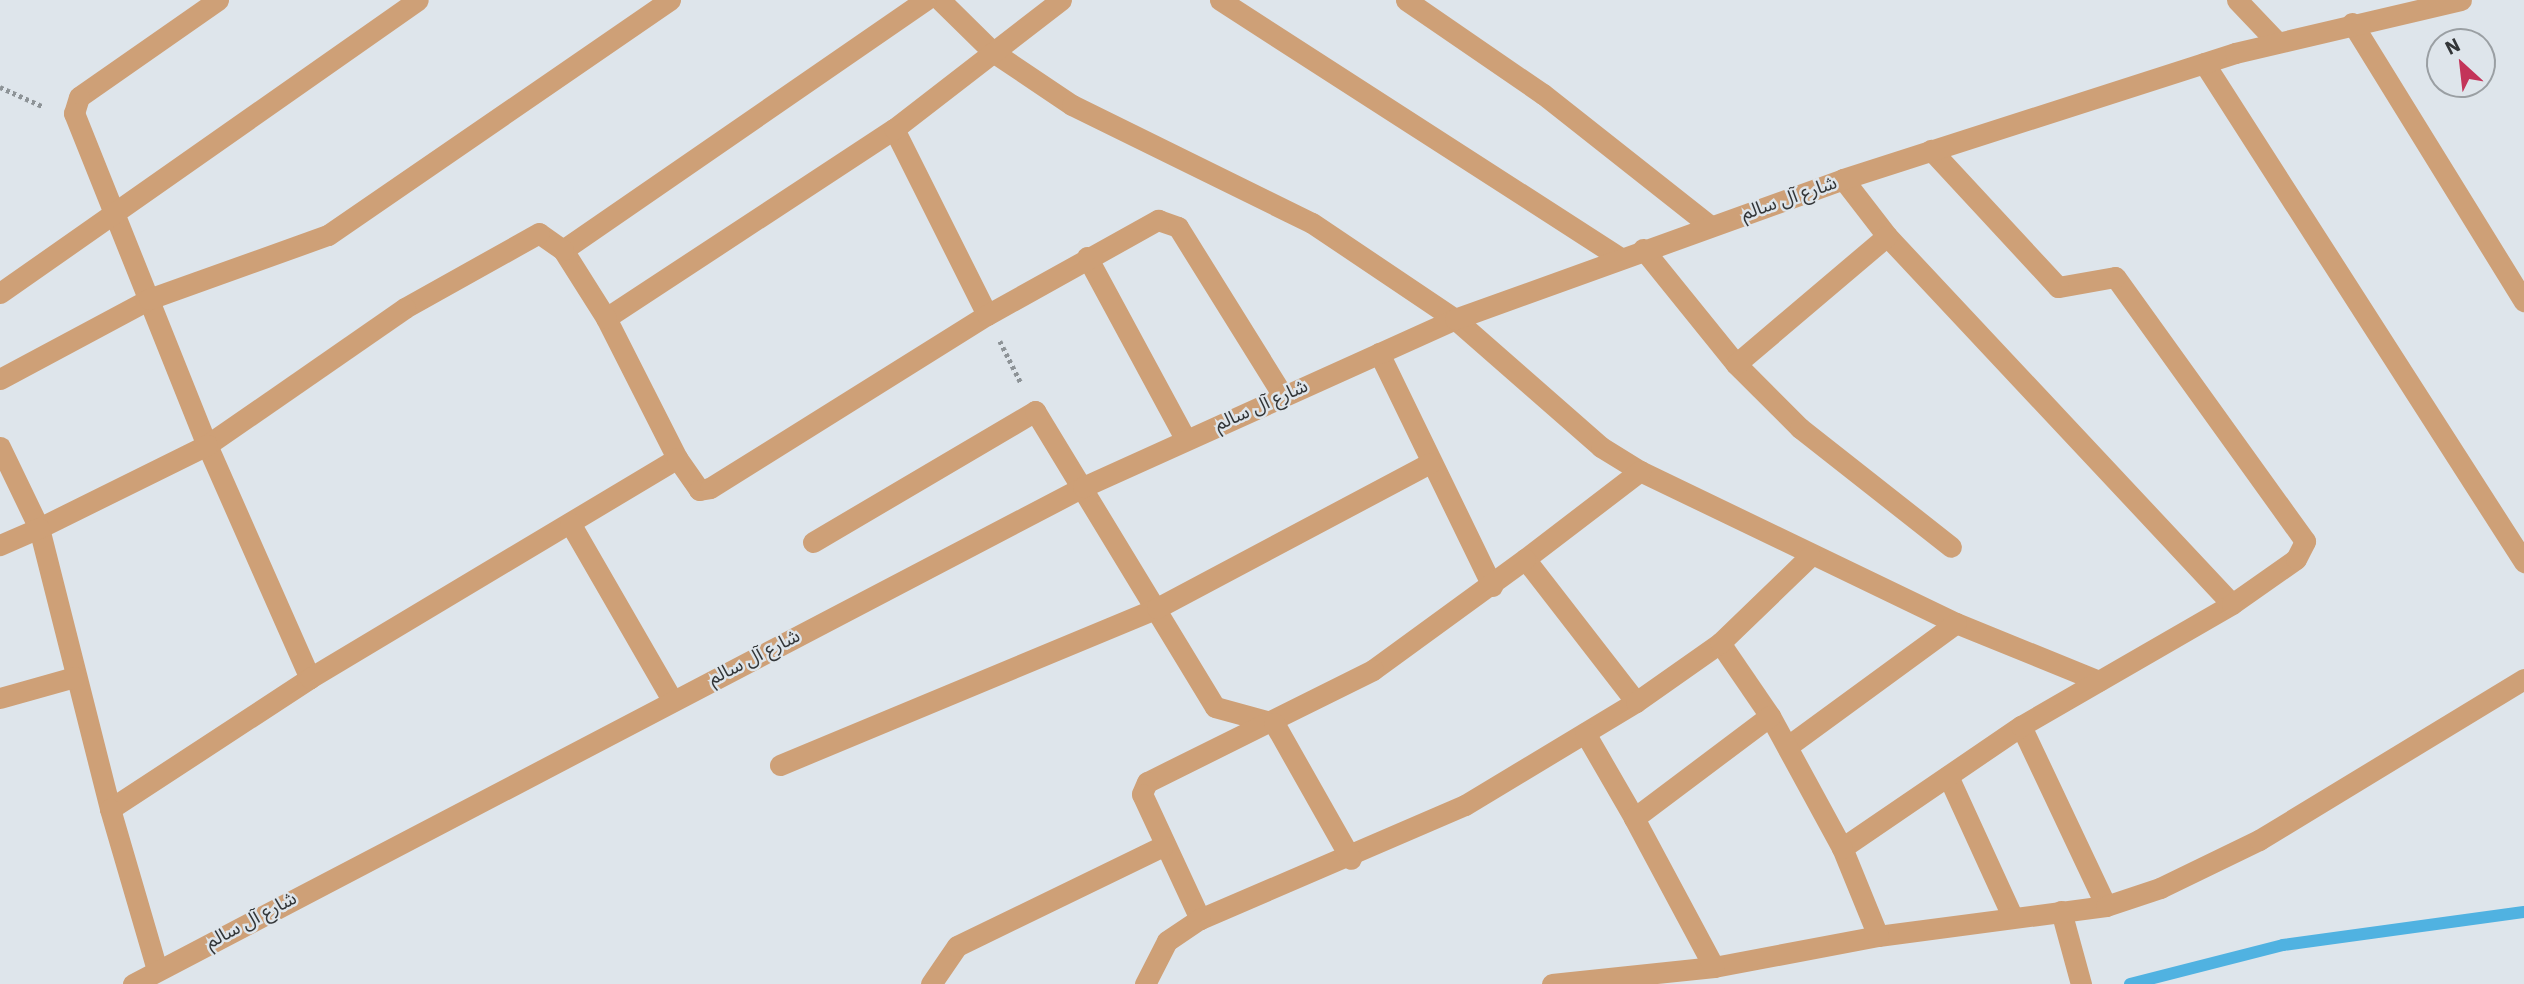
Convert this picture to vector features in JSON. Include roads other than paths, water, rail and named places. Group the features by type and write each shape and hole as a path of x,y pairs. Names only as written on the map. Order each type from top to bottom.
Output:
{"street":[{"path":"218,0 79,97 76,122 117,213 207,446 310,678"},
{"path":"0,293 418,0"},
{"path":"0,379 149,299 328,235 670,0"},
{"path":"563,250 926,0"},
{"path":"940,0 993,52 1072,105 1312,223 1455,319 1601,447 1640,471 1811,556 1956,623 2099,681"},
{"path":"606,318 894,129 1061,0"},
{"path":"1220,0 1620,258"},
{"path":"1406,0 1543,94 1710,226"},
{"path":"2236,0 2277,42"},
{"name":"شارع آل سالم","path":"134,984 1083,487 1185,438 1455,319 1843,179 2204,62 2352,23 2461,0"},
{"path":"2352,23 2524,302"},
{"path":"2204,62 2524,562"},
{"path":"894,129 987,315"},
{"path":"1842,848 2021,726 2232,604 2296,559 2305,541 2115,277 2059,287 1931,150"},
{"path":"1843,179 1887,236 2232,604"},
{"path":"0,545 207,446 405,308 518,240 540,233 563,250 606,318 677,458 699,490 710,488 987,315 1147,222 1168,221 1178,228 1283,396"},
{"path":"1736,364 1887,236"},
{"path":"1643,249 1736,364 1800,428 1951,547"},
{"path":"1087,257 1185,438"},
{"path":"1379,353 1430,463 1492,586"},
{"path":"813,542 1035,411 1157,608 1214,707 1274,723 1351,859"},
{"path":"0,447 39,528 74,677 157,970"},
{"path":"110,809 310,678 677,458"},
{"path":"780,765 1157,608 1430,463"},
{"path":"1200,919 1146,807 1147,782 1274,723 1373,670 1492,586 1640,471"},
{"path":"570,523 672,700"},
{"path":"1145,984 1167,941 1200,919 1351,859 1465,805 1636,702 1720,643 1811,556"},
{"path":"1525,559 1636,702"},
{"path":"1788,746 1956,623"},
{"path":"1720,643 1788,746 1842,848 1878,936"},
{"path":"0,698 74,677"},
{"path":"1552,984 1714,967 1878,936 2012,916 2106,906 2160,888 2259,840 2524,679"},
{"path":"1633,818 1770,716"},
{"path":"2021,726 2106,906"},
{"path":"1585,733 1714,967"},
{"path":"1948,776 2012,916"},
{"path":"931,984 957,946 1163,846"},
{"path":"2061,911 2081,984"}],"waterway":[{"path":"2130,984 2283,945 2524,912"}]}
